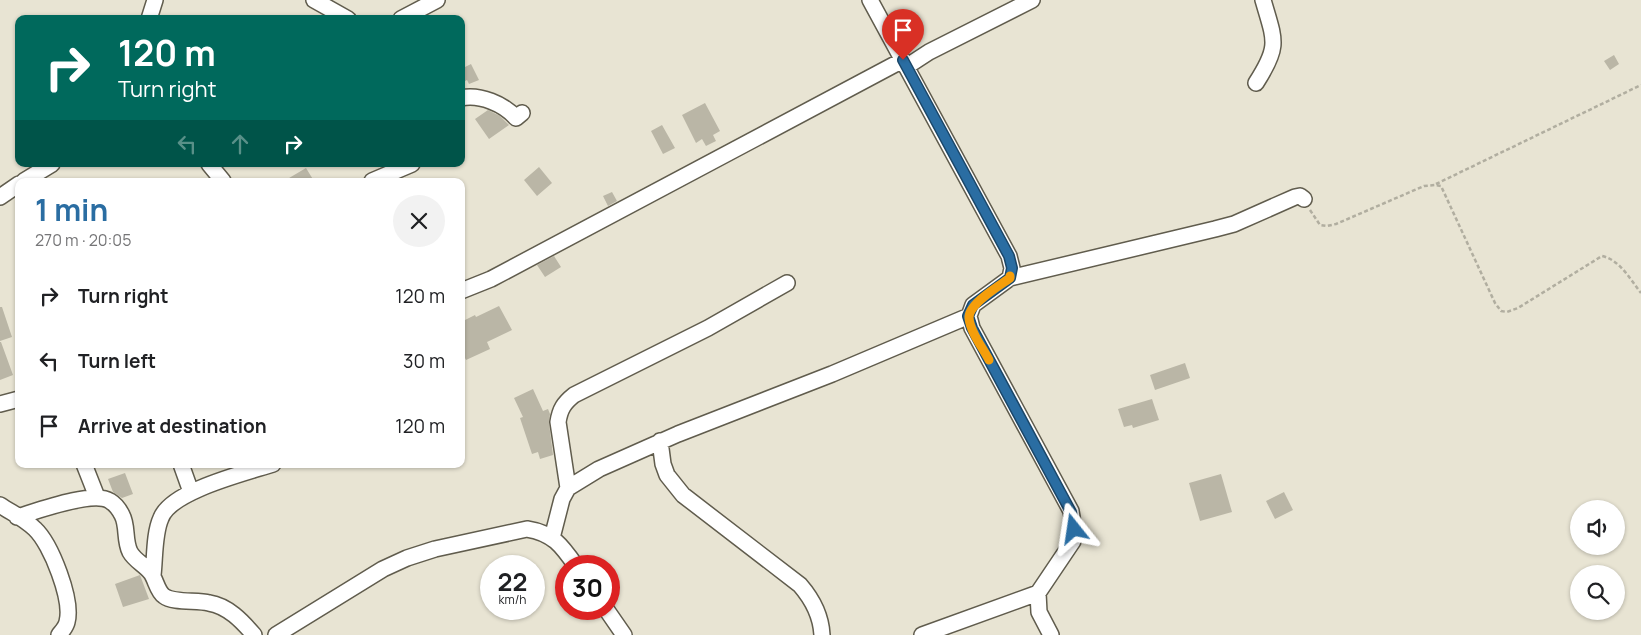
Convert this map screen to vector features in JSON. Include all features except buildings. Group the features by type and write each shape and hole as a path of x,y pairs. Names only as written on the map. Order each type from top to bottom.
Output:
{"street":[{"path":"150,15 155,0"},
{"path":"314,0 341,15"},
{"path":"409,15 437,0"},
{"path":"870,0 1009,256 1012,268 1010,278"},
{"path":"465,290 491,280 904,63 1032,0"},
{"path":"1256,83 1268,65 1274,45 1263,0"},
{"path":"465,98 477,97 502,106 516,118 522,113"},
{"path":"29,178 47,167"},
{"path":"211,167 221,178"},
{"path":"379,178 405,167"},
{"path":"0,197 15,187"},
{"path":"552,538 562,499 568,488 599,469 660,441 832,374 968,316 973,305 1010,278 1215,229 1254,216 1295,196 1300,196 1304,199"},
{"path":"568,488 558,422 559,412 564,402 574,395 708,328 787,283"},
{"path":"922,635 1038,593 1073,541 1074,529 1071,512 972,328 968,316"},
{"path":"0,404 15,401"},
{"path":"660,441 663,464 673,485 694,505 800,585 811,597 822,625 822,635"},
{"path":"86,468 97,497"},
{"path":"182,468 191,492"},
{"path":"153,575 160,518 165,509 176,500 191,492 261,468"},
{"path":"18,517 83,498 97,497 109,500 117,507 124,518 127,544 131,553 153,575 160,593 166,598 208,602 221,607 236,616 254,635"},
{"path":"0,505 35,529 43,539 61,578 66,599 67,621 59,635"},
{"path":"276,635 383,569 406,558 435,549 527,529 538,531 552,538 564,548 569,555"},
{"path":"1038,593 1039,612 1051,635"},
{"path":"614,620 624,635"}],"path":[{"path":"1435,185 1641,85"},
{"path":"1304,199 1320,225 1327,226 1336,224 1424,186 1441,186 1495,303 1501,311 1507,312 1518,308 1602,256 1611,258 1619,265 1641,293"}],"slow traffic":[{"path":"989,360 972,328 968,316 973,305 1010,278 1010,276"}],"route":[{"path":"903,60 1009,256 1012,268 1010,278 973,305 968,316 972,328 1057,482 1071,512 1074,529"}]}
